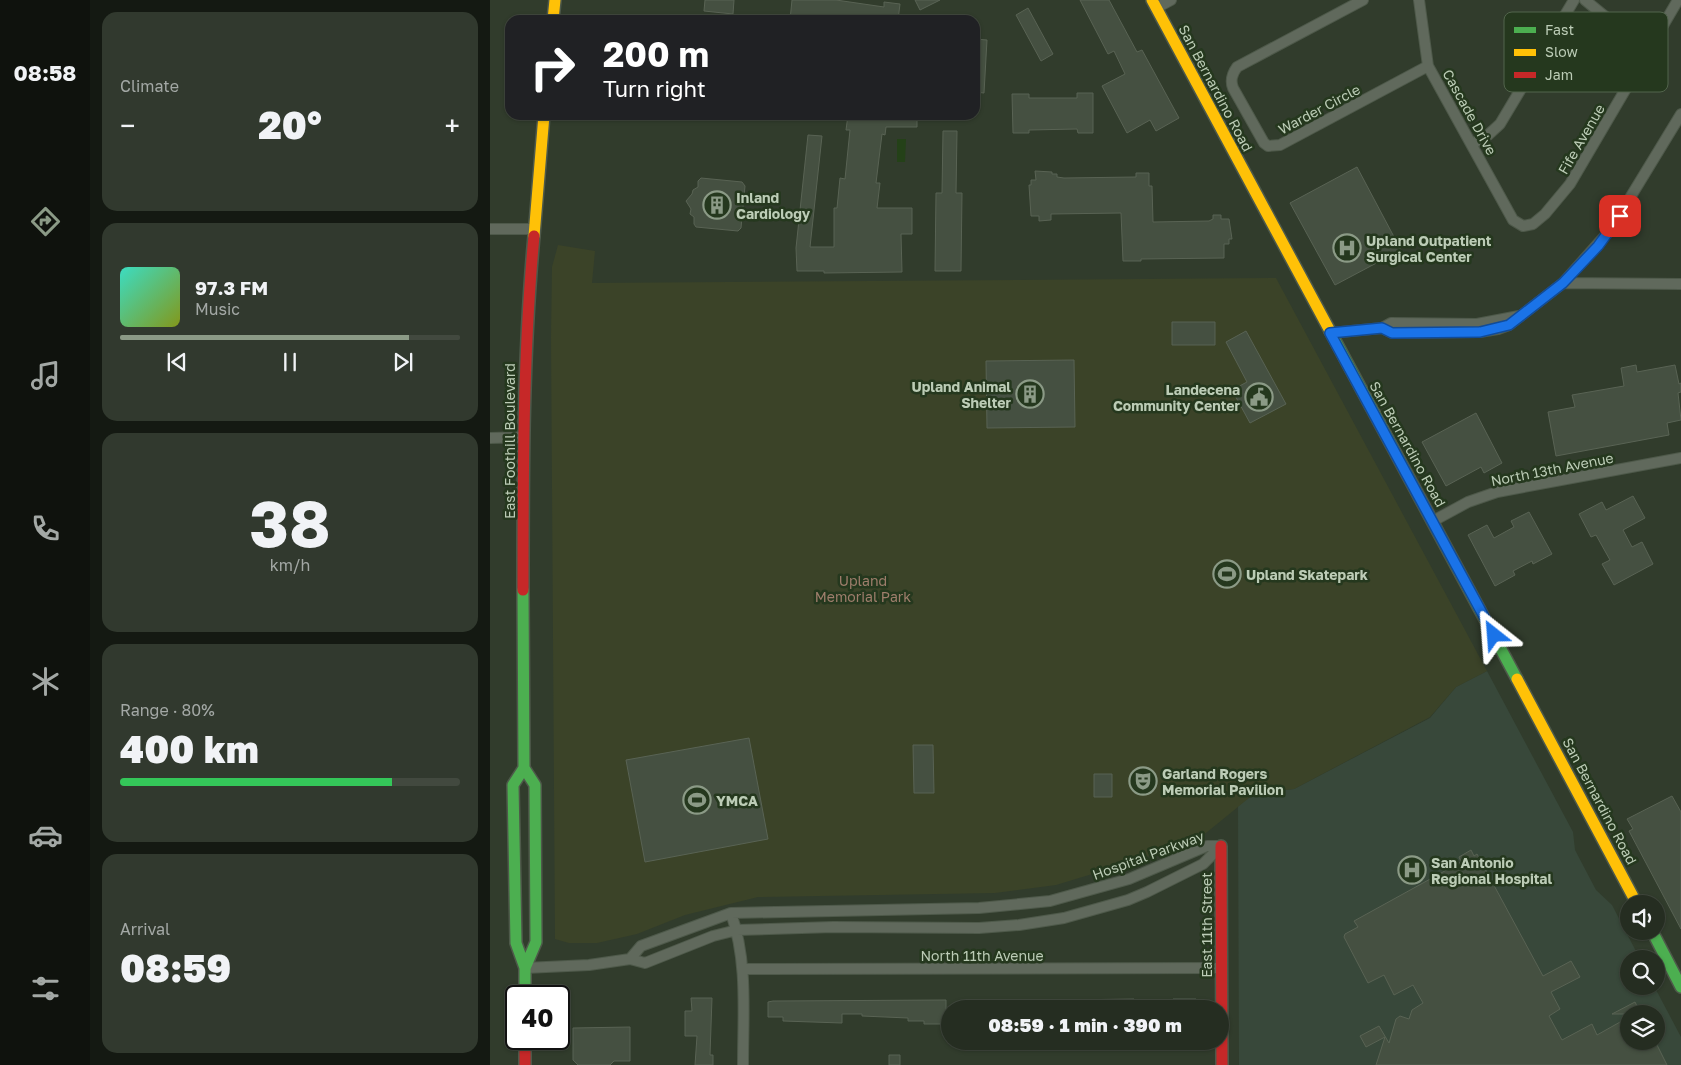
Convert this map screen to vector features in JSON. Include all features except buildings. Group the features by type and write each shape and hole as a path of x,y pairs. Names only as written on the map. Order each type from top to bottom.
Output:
{"street":[{"path":"554,15 555,0"},
{"path":"1154,4 1171,0"},
{"name":"Warder Circle","path":"1363,0 1237,68 1234,72 1231,82 1233,88 1264,142 1268,146 1280,145 1428,66"},
{"name":"Cascade Drive","path":"1419,0 1428,66 1513,220 1524,226"},
{"path":"1567,12 1574,0"},
{"path":"1585,0 1600,12"},
{"name":"Fife Avenue","path":"1668,17 1678,0"},
{"name":"San Bernardino Road","path":"1154,4 1330,333 1434,520 1632,895"},
{"path":"1472,144 1488,135 1500,124 1519,92"},
{"name":"Fife Avenue","path":"1524,226 1533,224 1545,214 1570,184 1624,92"},
{"path":"1330,333 1382,328 1392,333 1489,332 1509,325 1563,283 1611,228 1681,114"},
{"name":"East Foothill Boulevard","path":"525,985 525,968 516,943 513,785 524,768 523,437 526,324 544,120"},
{"path":"490,229 534,229"},
{"path":"1563,283 1681,284"},
{"path":"490,438 523,437"},
{"name":"North 13th Avenue","path":"1434,520 1468,502 1498,492 1681,458"},
{"name":"East Foothill Boulevard","path":"524,768 535,784 536,932 536,942 525,968"},
{"name":"Hospital Parkway","path":"630,959 641,946 732,913 979,908 1050,901 1129,879 1206,846 1221,846"},
{"name":"Hospital Parkway","path":"525,968 589,965 630,959 645,963 713,936 737,930 833,927 979,928 1019,925 1064,918 1128,900 1147,892 1203,864 1221,846"},
{"name":"East 11th Street","path":"1221,846 1222,1065"},
{"path":"732,913 744,970 743,1065"},
{"path":"1658,940 1678,973 1681,987"},
{"name":"North 11th Avenue","path":"744,970 1221,968"},
{"path":"525,1050 525,1065"}],"shaded area":[{"path":"897,139 906,139 905,162 897,162"},
{"name":"San Antonio Regional Hospital","path":"1487,671 1573,832 1575,850 1596,890 1612,905 1620,920 1620,940 1630,940 1635,950 1620,950 1620,995 1659,995 1664,1005 1620,1005 1620,1050 1665,1050 1665,1007 1681,1037 1681,1065 1239,1065 1238,806 1255,793 1294,789 1430,718 1456,687"}],"green space":[{"name":"Upland Memorial Park","path":"558,245 595,251 592,283 1276,278 1487,671 1456,687 1430,717 1294,789 1255,793 1206,833 1135,861 1056,885 995,893 758,897 685,915 637,934 597,943 569,943 555,939 551,337 552,267"}],"traffic: fast":[{"path":"1330,331 1517,679"},
{"path":"523,590 524,768 535,785 536,942 525,968"},
{"path":"524,768 513,785 516,943 525,968 525,985"},
{"path":"1657,940 1681,987"}],"traffic: slow":[{"path":"554,15 555,0"},
{"path":"1152,0 1330,331"},
{"path":"534,236 544,120"},
{"path":"1517,679 1632,895"}],"traffic: jam":[{"path":"523,590 526,369 534,236"},
{"path":"1221,846 1222,1065"},
{"path":"525,1050 525,1065"}],"place":[{"name":"Inland Cardiology","path":"717,205"},
{"name":"Upland Outpatient Surgical Center","path":"1347,248"},
{"name":"Upland Animal Shelter","path":"1030,394"},
{"name":"Landecena Community Center","path":"1259,397"},
{"name":"Upland Skatepark","path":"1227,574"},
{"name":"Garland Rogers Memorial Pavilion","path":"1143,781"},
{"name":"YMCA","path":"697,800"},
{"name":"San Antonio Regional Hospital","path":"1412,870"}],"route":[{"path":"1494,635 1434,520 1330,333 1382,328 1392,333 1489,332 1509,325 1563,283 1598,246 1620,216"}]}
